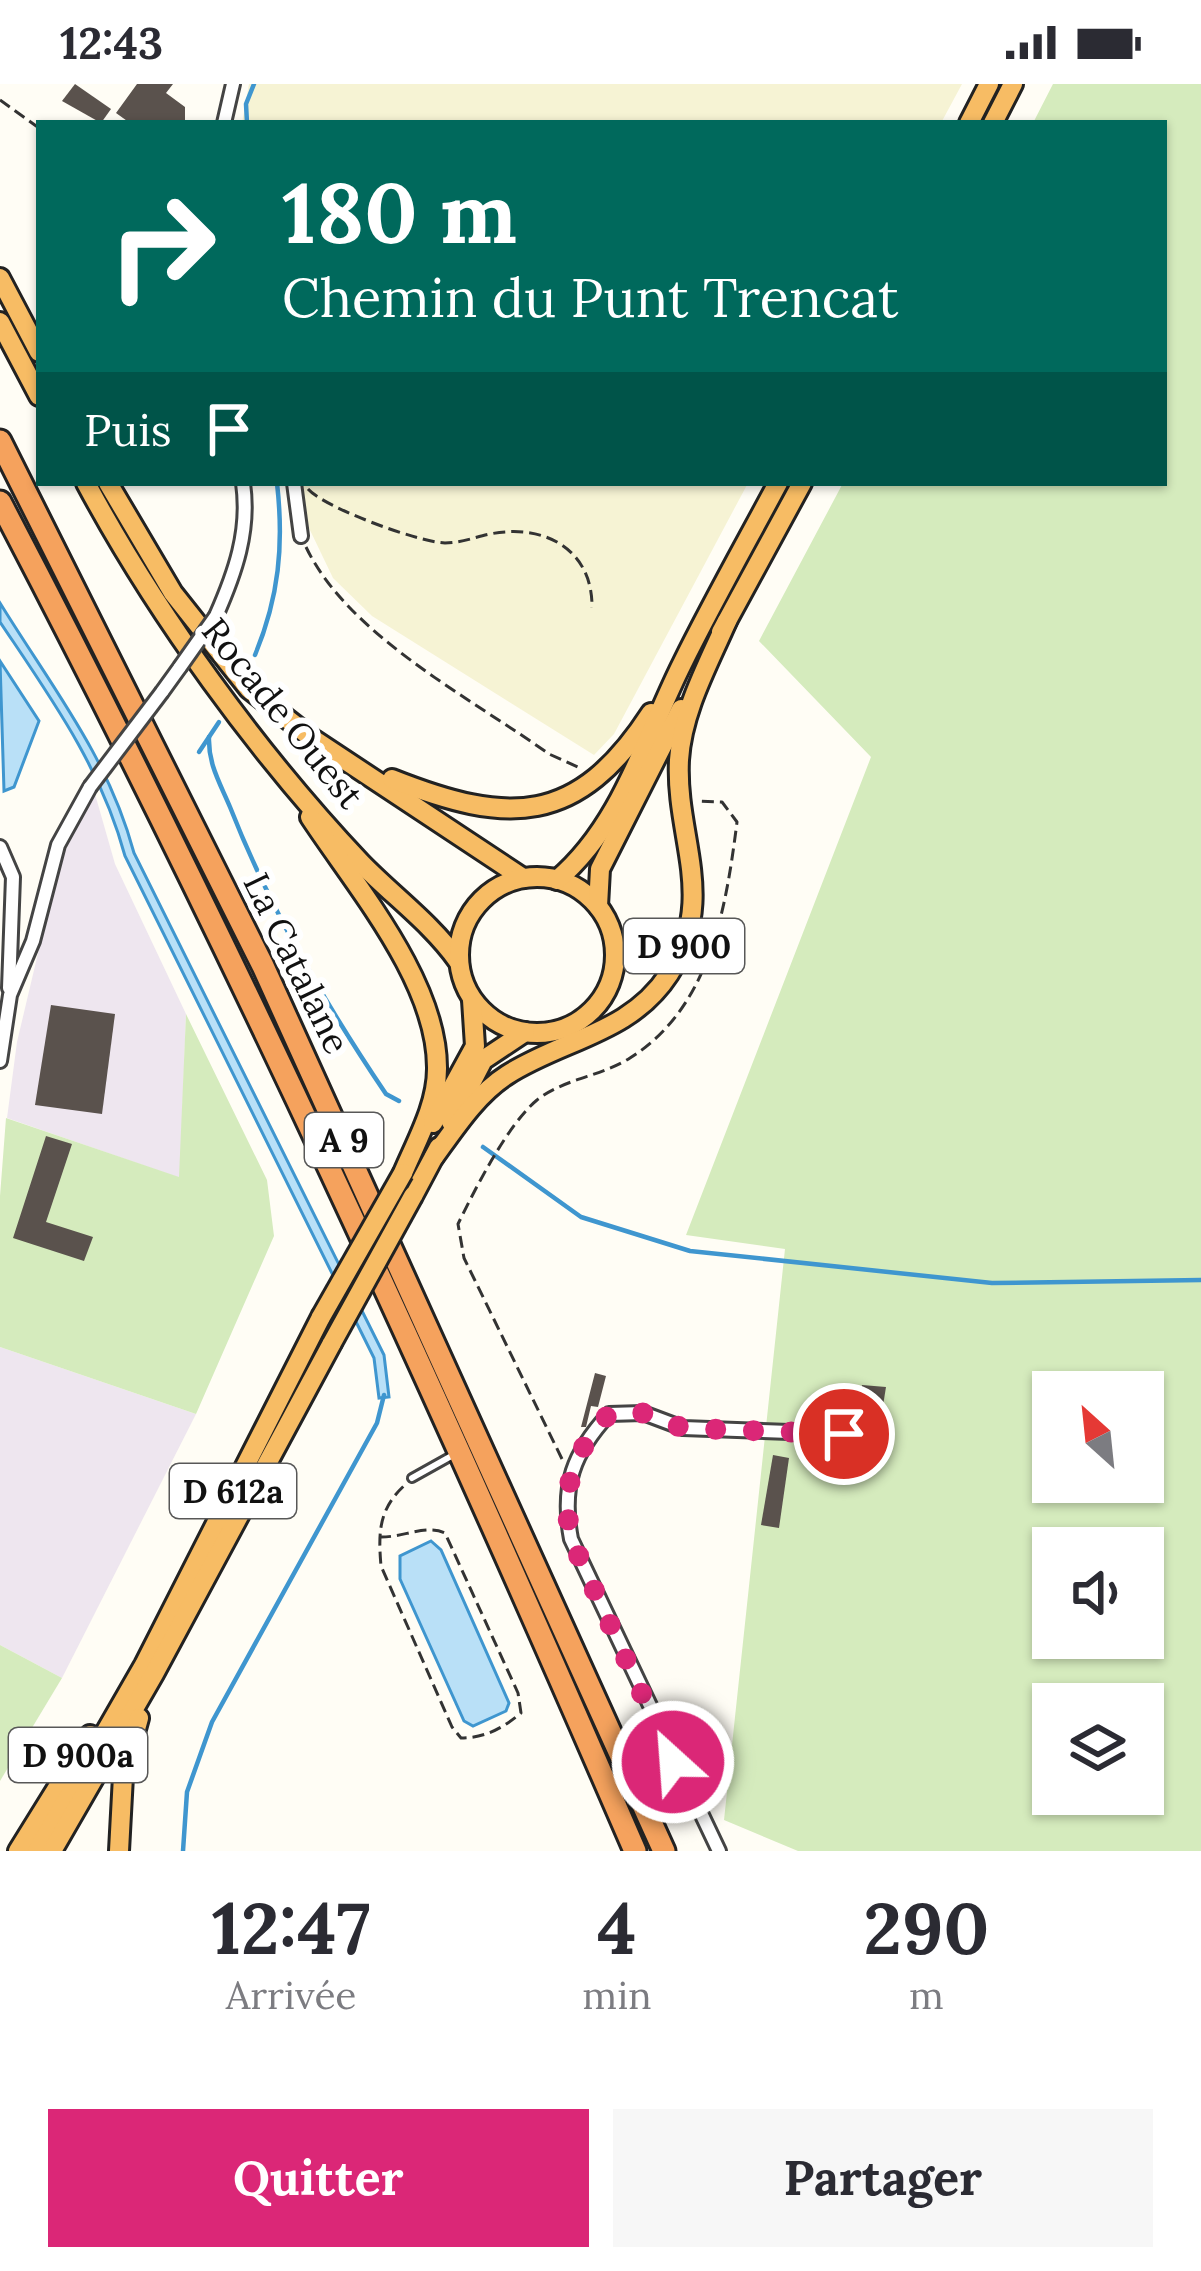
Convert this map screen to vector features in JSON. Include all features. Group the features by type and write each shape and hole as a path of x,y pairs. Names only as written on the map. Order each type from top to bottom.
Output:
{"highway":[{"path":"971,120 989,84"},
{"path":"995,120 1013,84"},
{"path":"0,278 36,346"},
{"path":"0,322 36,390"},
{"name":"La Catalane","path":"0,441 263,966 664,1851"},
{"name":"Rocade Ouest","path":"88,486 155,603 360,861 458,961 472,999"},
{"name":"Rocade Ouest","path":"110,486 173,593 219,655 274,711 523,878"},
{"path":"557,880 588,854 614,809 681,666 776,486"},
{"name":"D 900","path":"598,906 600,869 612,841 800,486"},
{"name":"La Catalane","path":"0,502 237,978 458,1452 634,1851"},
{"name":"D 900","path":"434,1157 501,1079 621,1022 647,1001 681,954 694,889 680,750 685,721 727,621"},
{"path":"349,762 477,810 550,804 583,788 616,760 681,666"},
{"path":"254,732 429,1010 438,1071 434,1099 403,1173"},
{"path":"458,961 462,932 475,907 496,888 523,878 557,880 598,906 615,953 600,1001 559,1030 525,1032 495,1021 472,999"},
{"path":"403,1173 468,1066 478,1026 472,999"},
{"path":"434,1157 483,1060 525,1032"},
{"name":"D 612a","path":"52,1851 434,1157"},
{"name":"D 612a","path":"37,1851 149,1670 321,1317 403,1173"},
{"path":"119,1851 123,1776 149,1670"},
{"name":"D 900a","path":"18,1851 116,1694 149,1670"}],"street":[{"path":"225,120 233,84"},
{"path":"10,995 33,940 58,845 90,787 216,616 238,565 246,505 243,486"},
{"path":"299,486 301,536"},
{"path":"0,847 13,877 10,995 0,1055"},
{"path":"719,1851 571,1539 564,1502 570,1470 586,1439 609,1414 643,1413 683,1428 844,1434"}],"lane":[{"path":"412,1478 458,1452"}],"path":[{"path":"0,100 36,126"},
{"path":"303,486 315,496 429,542 520,532 563,545 592,580 592,608"},
{"path":"301,536 318,575 344,606 549,754 586,770"},
{"path":"570,1470 552,1445 464,1258 458,1224 532,1104 628,1060 677,1016 695,992 713,943 737,822 722,802 695,801"},
{"path":"379,1537 401,1538 429,1528 446,1533 518,1693 521,1713 506,1726 476,1738 461,1738 452,1727 381,1566 379,1537 379,1521 394,1495 412,1478"}],"shaded area":[{"path":"249,84 962,84 943,120 243,120"},
{"path":"302,486 746,486 614,734 594,755 372,616 333,578 309,528"},
{"path":"95,794 115,864 186,1014 180,1178 7,1118 17,1042 57,873 77,820"},
{"path":"0,1347 196,1414 62,1678 0,1645"}],"green space":[{"path":"1053,84 1201,84 1201,1851 798,1851 724,1820 785,1249 686,1235 871,757 759,641 841,486 1167,486 1167,120 1035,120"},
{"path":"186,1014 267,1180 274,1236 196,1414 0,1347 0,1196 6,1118 179,1177"},
{"path":"0,1645 62,1678 0,1781"}],"water":[{"path":"0,603 94,753 134,853 384,1355 389,1397 379,1398 374,1358 125,856 88,763 0,622"},
{"path":"0,661 39,721 14,787 4,791"},
{"path":"431,1541 441,1550 509,1703 506,1711 473,1726 464,1721 400,1579 400,1556"}],"building":[{"path":"75,84 111,109 103,120 96,120 62,101"},
{"path":"137,84 173,84 166,93 185,107 185,120 126,120 116,113"},
{"path":"51,1005 115,1014 102,1114 35,1105"},
{"path":"46,1136 72,1144 46,1222 93,1237 84,1261 13,1238"},
{"path":"595,1373 606,1376 598,1407 591,1406 586,1427 581,1427"},
{"path":"862,1385 886,1387 881,1418 859,1415"},
{"path":"773,1455 789,1458 779,1528 761,1525"}],"waterway":[{"path":"247,120 246,104 254,84"},
{"path":"255,655 278,571 277,486"},
{"path":"199,752 219,722"},
{"path":"209,737 215,773 281,919 363,1060 386,1094 399,1101"},
{"path":"483,1147 581,1217 690,1251 992,1283 1201,1280"},
{"path":"183,1851 187,1792 212,1722 377,1423 384,1395"}],"route":[{"path":"673,1762 571,1539 564,1502 570,1470 586,1439 609,1414 643,1413 683,1428 844,1434"}]}
